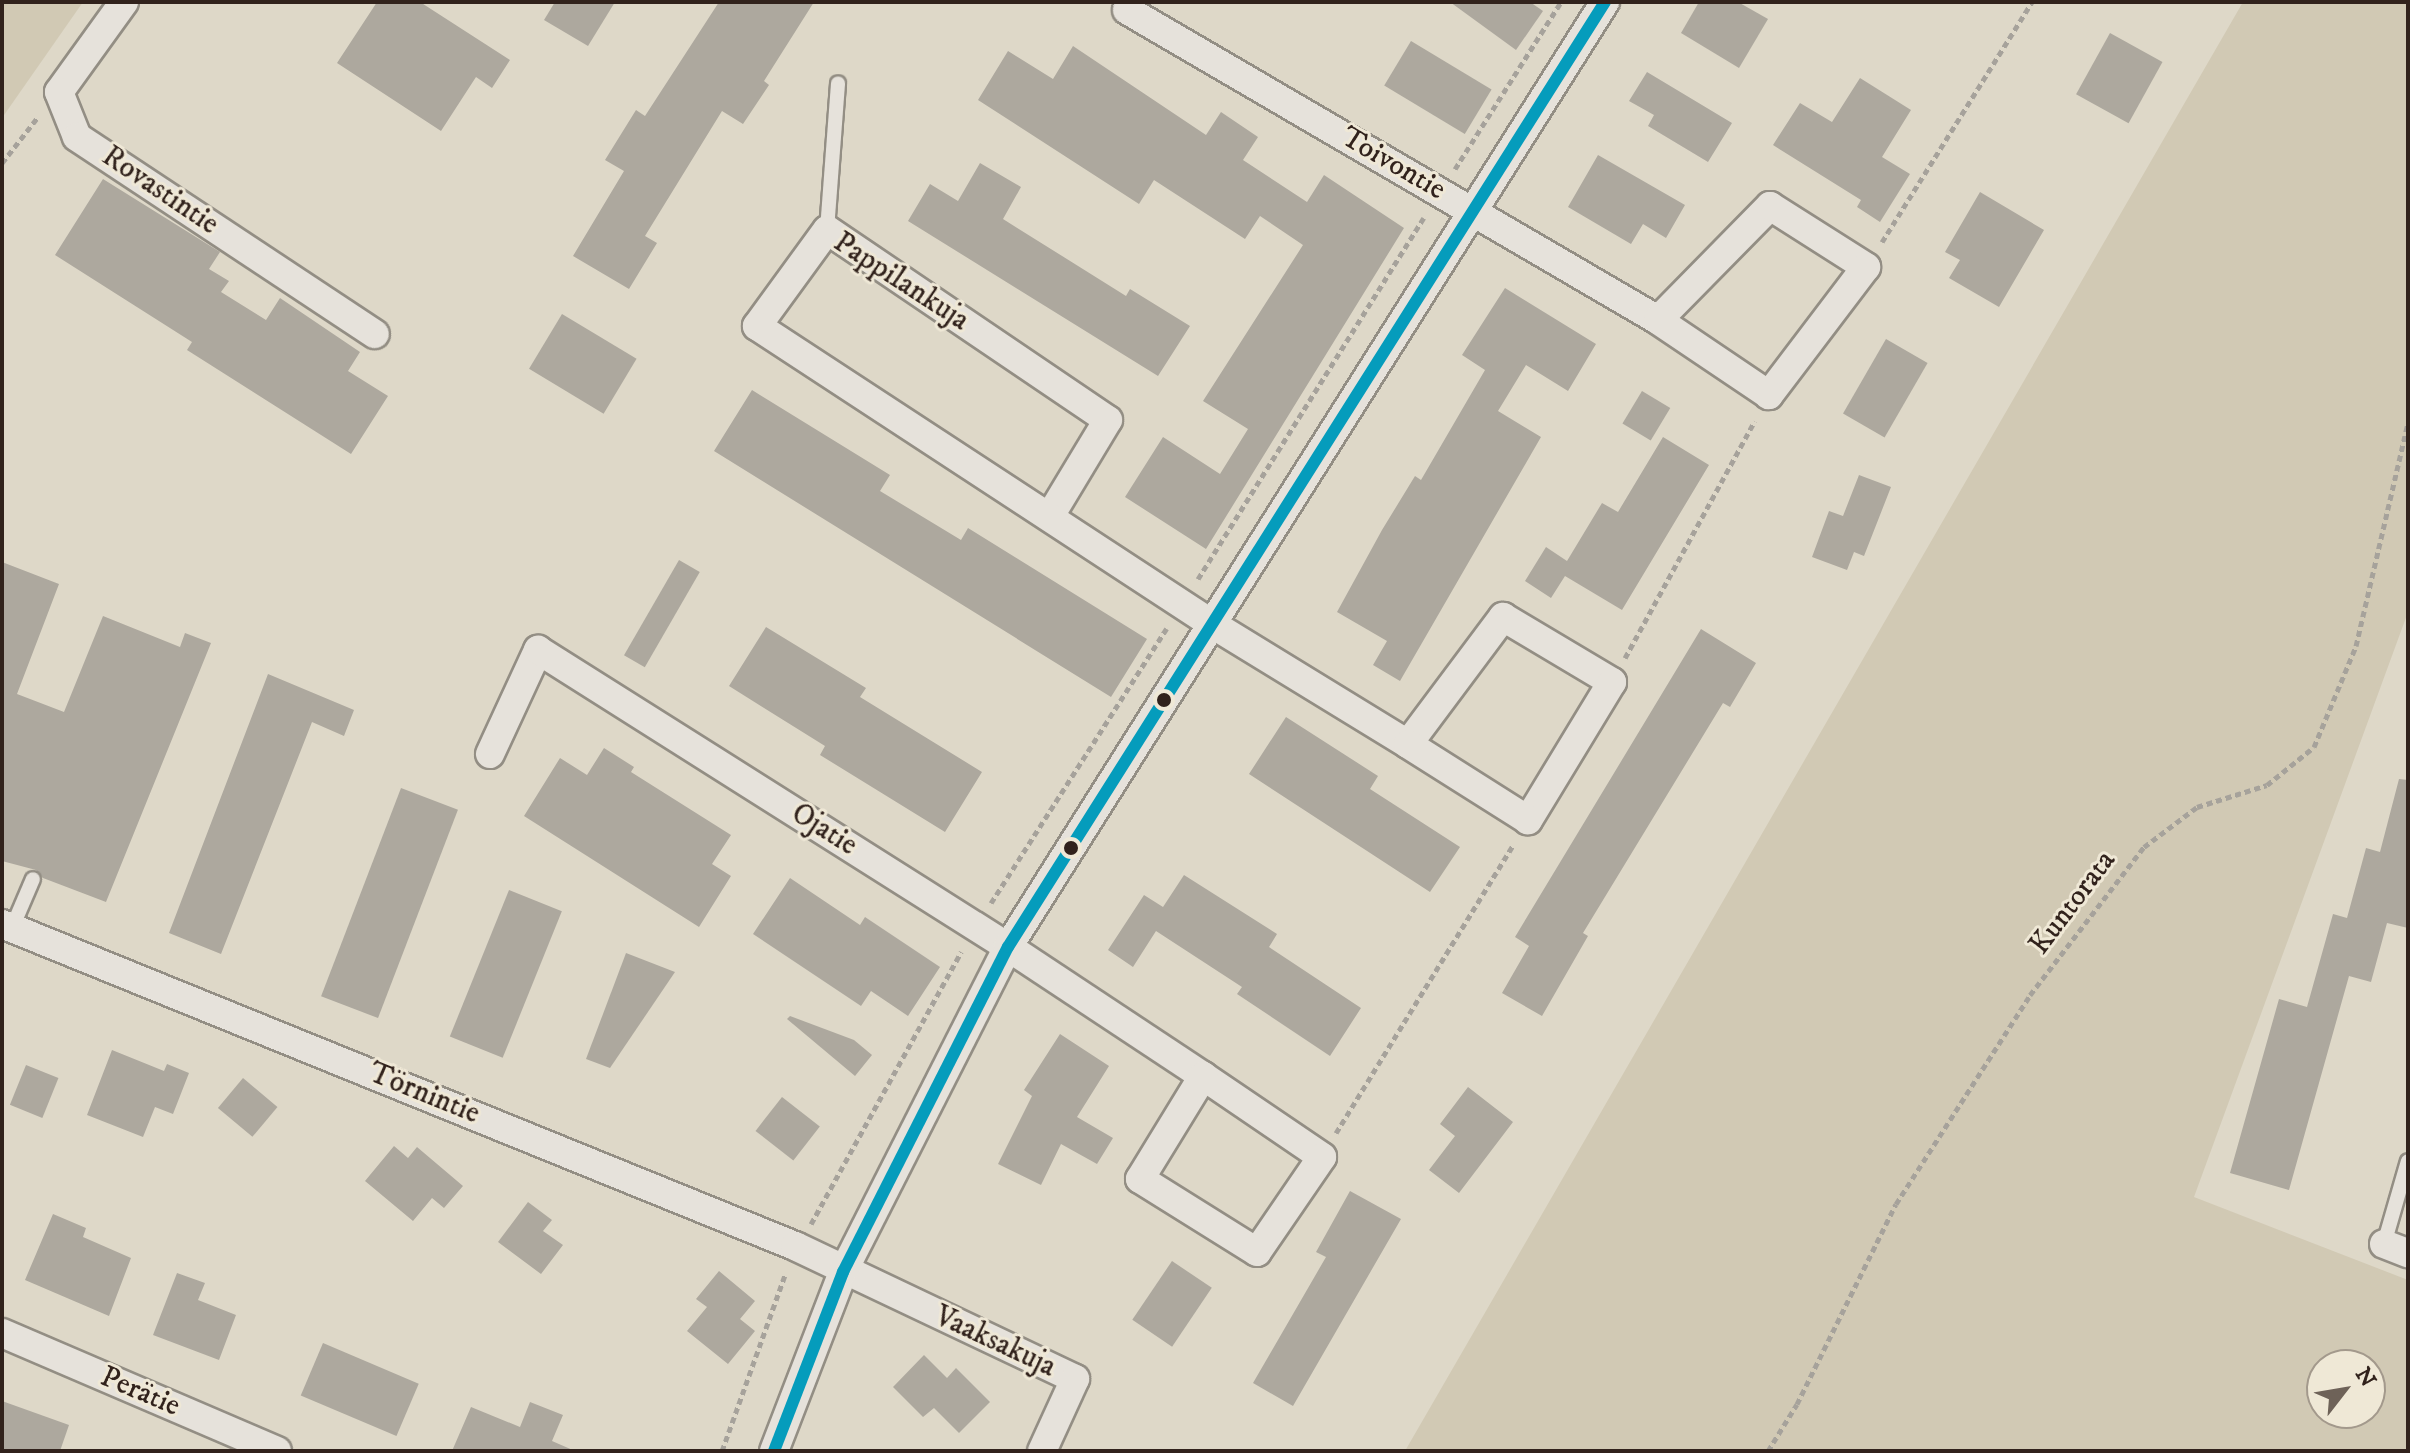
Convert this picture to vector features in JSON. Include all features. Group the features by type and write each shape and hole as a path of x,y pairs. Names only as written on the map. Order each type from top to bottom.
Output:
{"street":[{"path":"59,92 124,2"},
{"path":"774,1451 843,1272 1008,947 1605,2"},
{"name":"Toivontie","path":"1127,10 1658,320 1769,395"},
{"name":"Rovastintie","path":"59,92 77,137 375,334"},
{"path":"1658,320 1770,206 1866,267 1769,395"},
{"name":"Pappilankuja","path":"1050,516 1108,420 827,230 757,326 1212,624 1528,820"},
{"path":"1408,744 1503,617 1612,682 1528,820"},
{"name":"Ojatie","path":"490,754 538,650 1008,947 1322,1157"},
{"name":"Törnintie","path":"7,926 795,1246 843,1272"},
{"path":"1203,1076 1140,1179 1257,1252 1322,1157"},
{"name":"Vaaksakuja","path":"843,1272 1075,1379 1042,1451"},
{"name":"Perätie","path":"2,1333 277,1451"}],"lane":[{"path":"827,230 838,83"},
{"path":"7,926 33,879"},
{"path":"2396,1248 2408,1161"}],"path":[{"path":"1866,267 2032,2"},
{"path":"2,163 59,92"},
{"path":"1612,682 1769,395"},
{"name":"Kuntorata","path":"1768,1451 1797,1404 1896,1204 2030,995 2144,847 2197,807 2267,785 2314,747 2356,646 2408,423"},
{"path":"1322,1157 1528,820"}],"shaded area":[{"path":"2,2 83,2 2,118"},
{"path":"2243,2 2408,2 2408,612 2194,1197 2408,1280 2408,1451 1405,1451"}],"building":[{"path":"377,2 420,2 510,60 492,88 476,77 441,131 337,63"},
{"path":"555,2 615,2 588,46 544,20"},
{"path":"719,2 814,2 764,81 769,85 743,124 722,111 645,236 657,243 629,289 573,256 624,171 605,160 636,110 645,116"},
{"path":"1450,2 1530,2 1543,11 1516,50"},
{"path":"1699,2 1738,2 1768,19 1739,68 1681,33"},
{"path":"2110,33 2162,62 2129,123 2076,94"},
{"path":"1411,41 1492,89 1465,134 1384,86"},
{"path":"1073,46 1206,135 1221,112 1258,137 1243,160 1307,202 1324,175 1404,228 1206,549 1125,497 1163,437 1220,474 1248,429 1203,401 1303,245 1260,216 1245,239 1154,180 1139,204 978,100 1008,51 1053,79"},
{"path":"1647,72 1732,123 1708,162 1648,126 1654,115 1629,101"},
{"path":"1860,78 1911,110 1882,157 1910,174 1880,222 1857,207 1861,200 1773,145 1800,103 1832,122"},
{"path":"1598,155 1685,205 1666,238 1643,224 1631,244 1568,207"},
{"path":"980,163 1021,187 1003,219 1126,296 1130,289 1190,326 1158,376 908,221 930,184 958,201"},
{"path":"103,179 220,252 209,269 229,281 221,292 266,320 280,298 360,352 348,371 388,396 351,454 187,350 192,342 55,255"},
{"path":"1980,192 2044,230 1999,307 1949,278 1960,260 1945,252"},
{"path":"1505,288 1596,344 1568,391 1526,365 1498,411 1541,437 1400,681 1373,665 1387,641 1337,612 1415,476 1421,480 1485,370 1462,355"},
{"path":"562,314 637,359 604,414 529,369"},
{"path":"1886,339 1928,363 1885,437 1843,413"},
{"path":"752,390 890,475 880,491 961,540 968,528 1147,639 1111,697 714,451"},
{"path":"1642,391 1670,408 1651,441 1622,424"},
{"path":"1663,437 1709,465 1622,610 1565,576 1551,598 1525,581 1546,547 1567,561 1602,503 1618,512"},
{"path":"1859,475 1891,487 1864,556 1854,552 1847,570 1812,557 1829,511 1843,516"},
{"path":"679,560 700,572 645,667 624,655"},
{"path":"2,562 59,584 17,694 64,712 103,616 180,647 185,633 211,643 106,902 43,878 36,870 2,861"},
{"path":"766,627 866,688 860,697 982,772 945,832 820,755 825,746 729,686"},
{"path":"1701,629 1756,663 1730,707 1723,703 1583,933 1588,936 1542,1016 1502,993 1529,946 1515,937"},
{"path":"268,674 354,710 344,736 312,722 221,954 169,933"},
{"path":"1286,717 1378,776 1370,789 1460,847 1430,892 1249,774"},
{"path":"604,748 634,767 631,772 731,835 712,864 731,876 699,927 524,816 560,758 587,775"},
{"path":"2399,779 2408,780 2408,928 2387,923 2371,982 2349,976 2289,1190 2230,1173 2279,999 2307,1007 2333,914 2347,918 2366,848 2380,852"},
{"path":"401,788 458,810 378,1018 321,996"},
{"path":"1184,875 1277,934 1269,947 1361,1008 1330,1056 1237,994 1242,987 1156,931 1133,967 1108,950 1144,895 1163,907"},
{"path":"790,878 860,925 865,917 940,967 908,1016 871,991 861,1006 753,934"},
{"path":"509,890 562,911 503,1058 450,1036"},
{"path":"626,953 675,972 610,1068 586,1059"},
{"path":"790,1016 854,1040 872,1055 855,1076 787,1019"},
{"path":"1060,1034 1109,1066 1077,1117 1113,1138 1097,1164 1061,1144 1041,1185 998,1164 1032,1096 1024,1090"},
{"path":"112,1050 164,1071 167,1064 189,1073 173,1114 155,1107 143,1137 87,1115"},
{"path":"26,1065 58,1078 42,1118 10,1105"},
{"path":"243,1078 277,1107 252,1137 218,1108"},
{"path":"1468,1087 1513,1122 1459,1193 1429,1170 1455,1136 1440,1124"},
{"path":"782,1097 820,1127 793,1160 756,1131"},
{"path":"394,1146 408,1158 417,1147 463,1186 444,1208 432,1198 413,1221 365,1181"},
{"path":"1350,1191 1401,1219 1293,1406 1253,1383 1326,1257 1316,1252"},
{"path":"528,1202 552,1220 543,1231 563,1245 541,1274 498,1242"},
{"path":"53,1214 86,1228 83,1237 131,1258 109,1316 25,1280"},
{"path":"1172,1261 1212,1288 1172,1347 1132,1320"},
{"path":"719,1271 755,1301 740,1319 755,1331 728,1364 687,1331 707,1307 696,1299"},
{"path":"177,1273 205,1283 198,1300 236,1315 219,1360 153,1335"},
{"path":"323,1343 419,1384 396,1436 301,1395"},
{"path":"924,1355 947,1378 956,1368 990,1402 959,1433 934,1408 923,1417 893,1387"},
{"path":"2,1401 69,1425 60,1451 2,1451"},
{"path":"530,1402 563,1415 552,1441 575,1451 452,1451 471,1407 520,1427"}],"transit line":[{"path":"774,1451 843,1272 1008,947 1605,2"}]}
